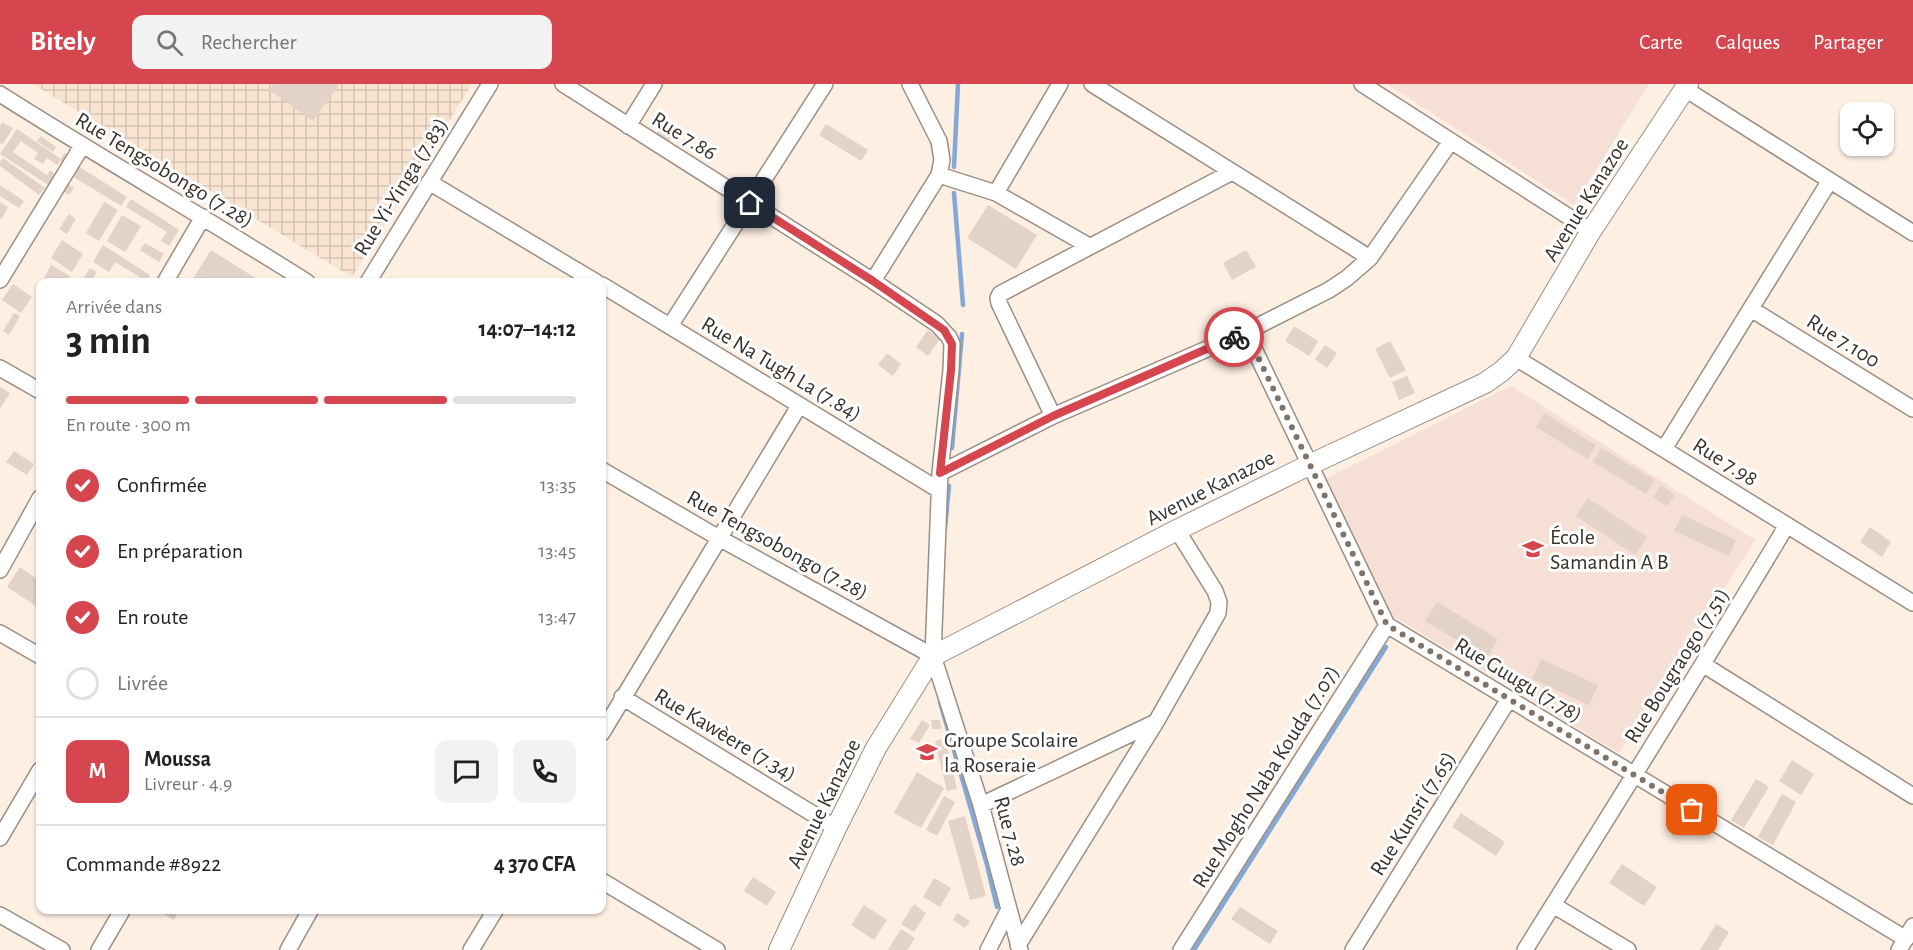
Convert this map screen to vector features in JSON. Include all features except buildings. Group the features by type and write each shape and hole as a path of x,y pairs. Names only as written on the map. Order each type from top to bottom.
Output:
{"street":[{"name":"Rue Yi-Yinga (7.83)","path":"370,278 490,84"},
{"name":"Rue 7.86","path":"563,84 938,324 952,344 940,473"},
{"path":"628,126 654,84"},
{"path":"670,327 825,84"},
{"path":"873,281 939,175 942,160 939,141 910,84"},
{"path":"996,193 1060,84"},
{"path":"1092,84 1370,258"},
{"path":"1362,84 1591,231"},
{"path":"1686,87 1829,182 1913,233"},
{"name":"Avenue Kanazoe","path":"779,950 876,748 933,656 1177,530 1309,465 1485,383 1502,371 1516,358 1591,231 1686,87"},
{"name":"Rue Tengsobongo (7.28)","path":"0,94 301,278"},
{"path":"940,473 1053,416 1246,332 1329,290 1370,258 1451,141"},
{"path":"0,280 82,146"},
{"path":"1053,416 998,298 1003,291 1232,172"},
{"path":"939,175 996,193 1089,246"},
{"path":"429,182 589,278"},
{"path":"1664,449 1829,182"},
{"path":"167,278 204,217"},
{"name":"Rue Na Tugh La (7.84)","path":"606,287 939,489"},
{"name":"Rue 7.100","path":"1750,309 1913,410"},
{"path":"1246,332 1387,625"},
{"name":"Rue 7.98","path":"1516,358 1913,603"},
{"path":"0,368 36,389"},
{"path":"606,726 799,406"},
{"name":"Rue Tengsobongo (7.28)","path":"606,472 719,538 933,656"},
{"name":"Rue 7.28","path":"940,473 933,656 981,805 1019,947"},
{"path":"0,570 36,505"},
{"name":"Rue Bougraogo (7.51)","path":"1525,950 1633,774 1704,665 1787,525"},
{"path":"1019,947 1156,722 1218,614 1215,591 1177,530"},
{"name":"Rue Guugu (7.78)","path":"1387,625 1906,938"},
{"name":"Rue Mogho Naba Kouda (7.07)","path":"1181,950 1387,625"},
{"path":"0,633 36,654"},
{"path":"1704,665 1913,796"},
{"name":"Rue Kawèere (7.34)","path":"622,698 836,828"},
{"name":"Rue Kunsri (7.65)","path":"1359,948 1509,699"},
{"path":"981,805 1156,722"},
{"path":"0,838 36,777"},
{"path":"606,883 717,950"},
{"path":"1553,905 1628,950"},
{"path":"988,950 1009,909"},
{"path":"99,950 120,914"},
{"path":"288,950 309,914"},
{"path":"471,950 493,914"},
{"path":"0,915 62,950"}],"shaded area":[{"path":"33,84 472,84 352,277"},
{"path":"1387,84 1649,84 1574,205"},
{"path":"1511,386 1755,540 1619,753 1393,616 1325,479"}],"waterway":[{"path":"954,167 958,84"},
{"path":"954,193 963,305"},
{"path":"952,448 962,334"},
{"path":"945,528 949,486"},
{"path":"1194,950 1386,647"},
{"path":"940,702 997,907"}],"way so far":[{"path":"1234,337 1246,332 1387,625 1692,810"}],"place":[{"name":"École Samandin A B","path":"1533,549"},
{"name":"Groupe Scolaire la Roseraie","path":"927,752"}],"route":[{"path":"750,203 938,324 949,337 952,344 951,370 940,473 1053,416 1234,337"}]}
